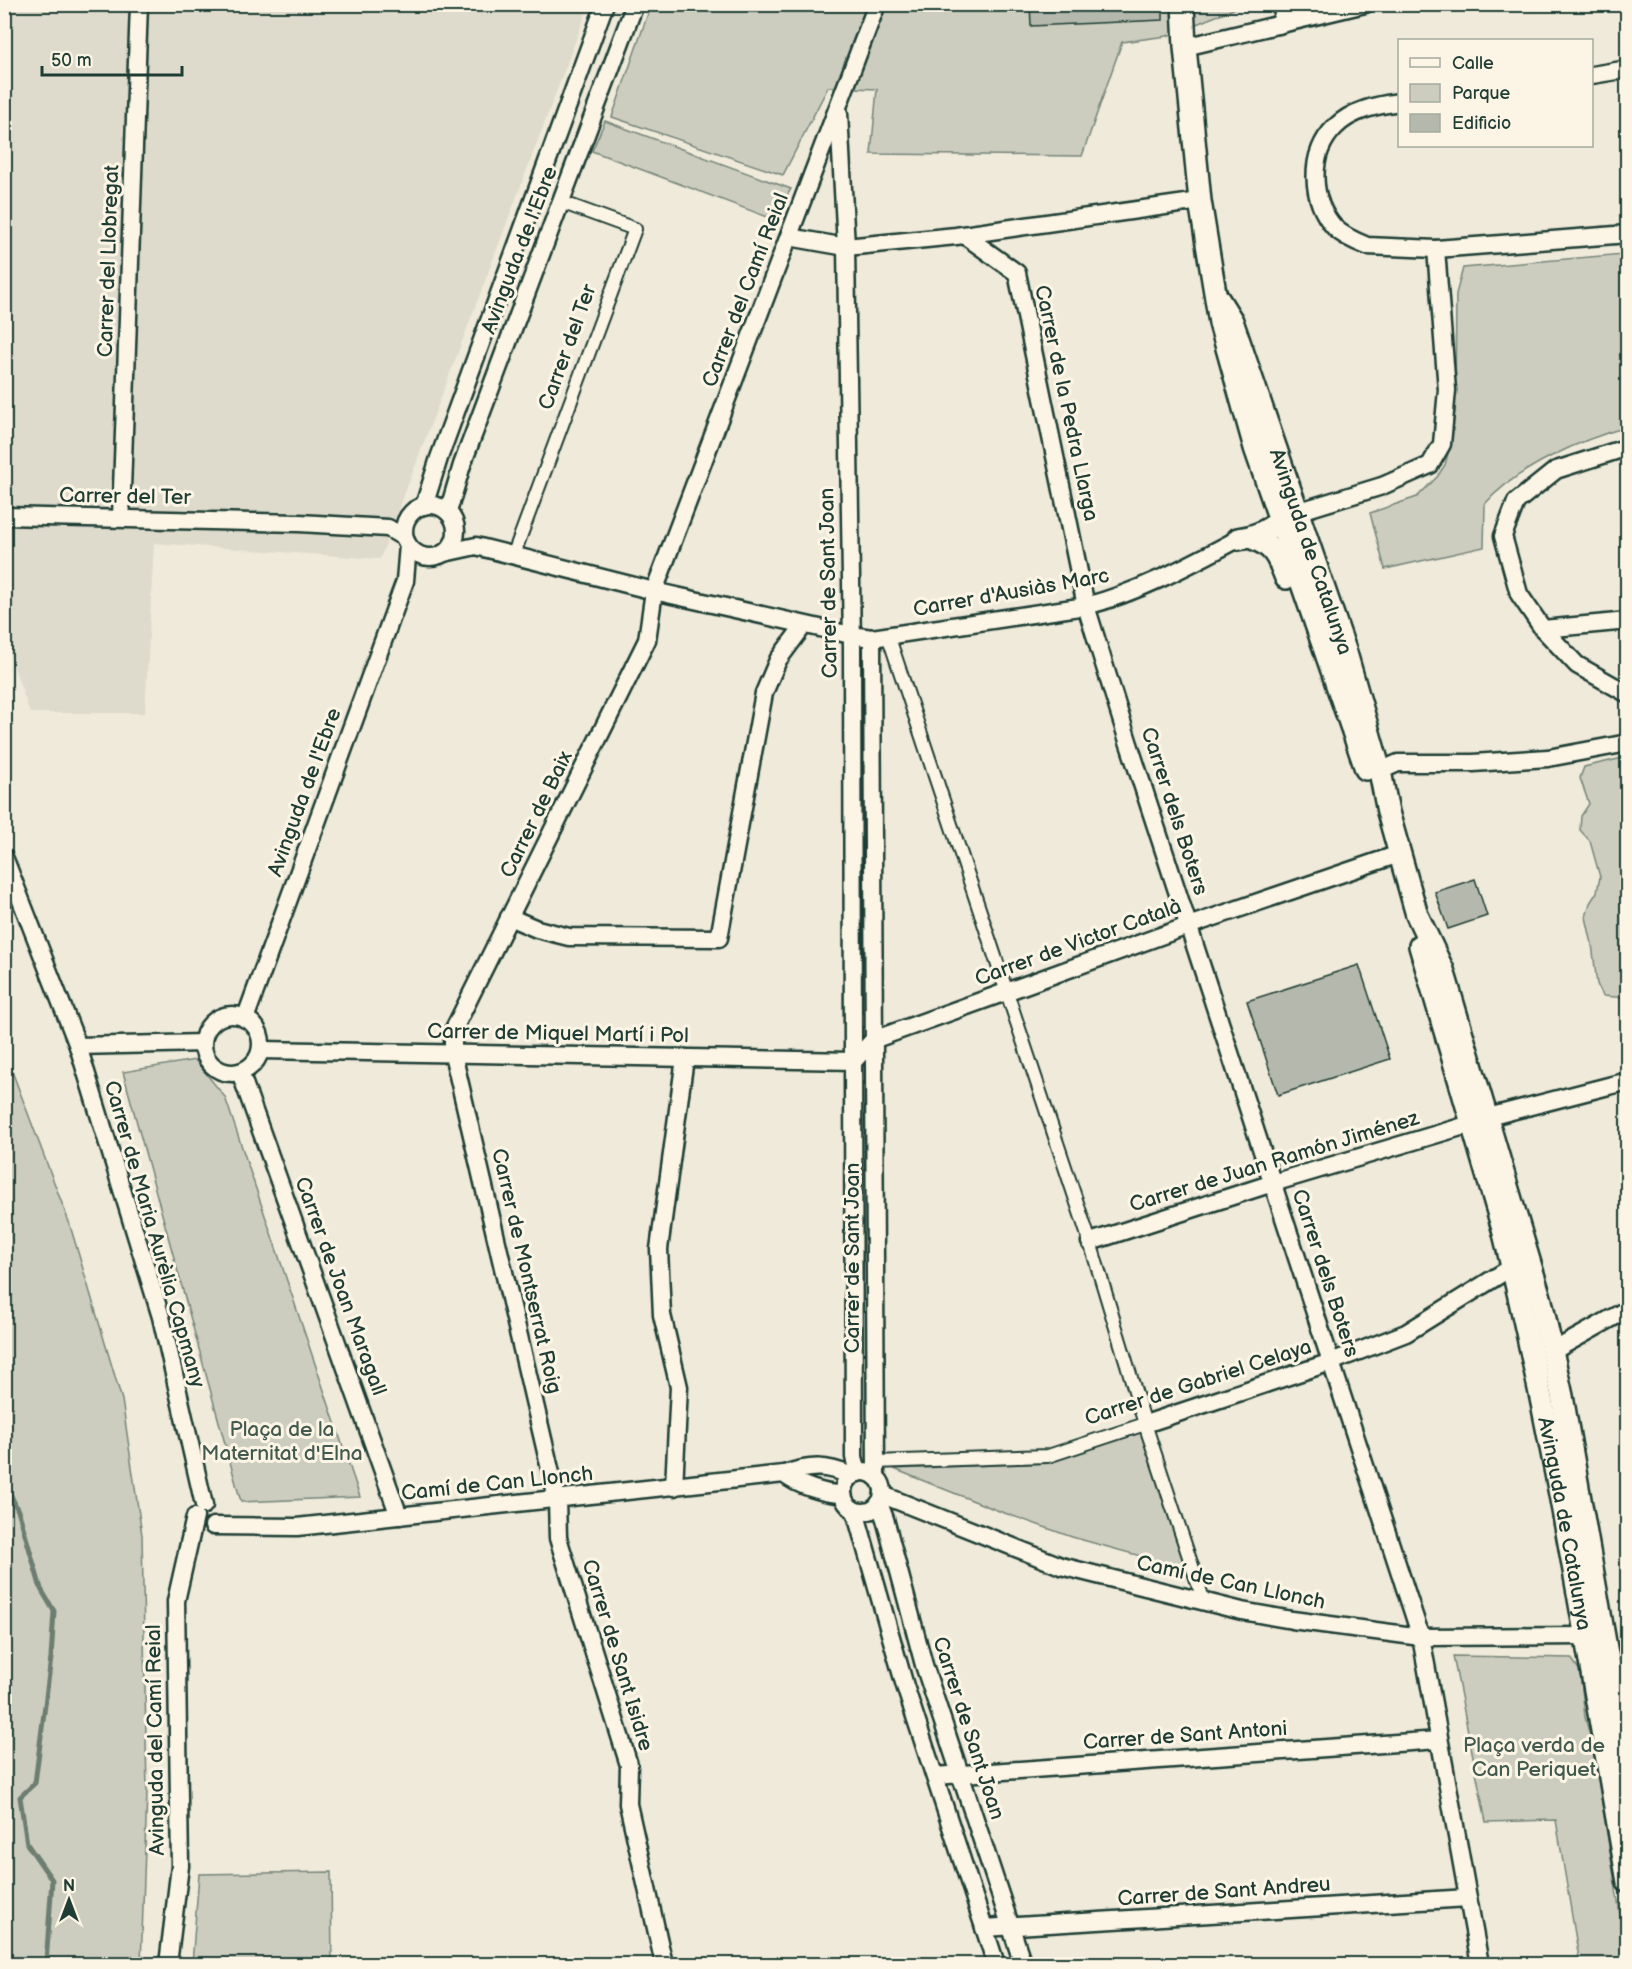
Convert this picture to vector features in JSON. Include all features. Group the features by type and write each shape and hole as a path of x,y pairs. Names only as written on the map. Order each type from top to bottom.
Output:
{"street":[{"name":"Carrer del Llobregat","path":"121,519 139,4"},
{"name":"Avinguda de l'Ebre","path":"424,506 439,458 605,4"},
{"name":"Avinguda de l'Ebre","path":"405,581 453,541 452,519 462,465 635,4"},
{"name":"Carrer del Camí Reial","path":"654,591 877,4"},
{"name":"Avinguda de Catalunya","path":"1183,4 1200,201 1220,323 1242,406 1268,486 1288,516 1307,599 1367,772 1388,812"},
{"path":"1279,25 1287,4"},
{"path":"1185,47 1365,4"},
{"path":"1593,75 1628,69"},
{"path":"1398,102 1364,110 1337,125 1327,137 1318,157 1315,169 1317,195 1336,228 1359,243 1367,246 1436,249 1628,234"},
{"name":"Carrer de Sant Joan","path":"839,106 846,247 851,635 855,1475"},
{"path":"789,237 846,247 964,235 1200,201"},
{"name":"Carrer del Ter","path":"513,555 635,228 561,202"},
{"name":"Carrer de la Pedra Llarga","path":"964,235 1017,273 1086,606"},
{"path":"1245,538 1266,531 1288,516 1382,486 1430,465 1442,444 1447,390 1436,249"},
{"name":"Avinguda de Catalunya","path":"1217,297 1232,321 1252,380 1256,418 1282,501 1346,653 1380,771 1388,812 1417,915 1443,970 1479,1120 1485,1169 1512,1267 1558,1483 1628,1882"},
{"path":"1628,447 1556,470 1516,502 1503,536 1519,594 1543,629 1577,665 1628,694"},
{"path":"1245,538 1263,517 1268,506 1268,486"},
{"path":"476,546 452,519 432,505 416,509 406,535 413,551 436,555 476,546 654,591"},
{"name":"Carrer del Ter","path":"4,516 300,523 388,528 406,535"},
{"path":"1288,516 1292,521 1293,530 1327,625 1331,669"},
{"name":"Avinguda de l'Ebre","path":"245,1018 405,581 406,535"},
{"path":"1245,538 1265,543 1275,552 1288,584 1307,599"},
{"name":"Carrer d'Ausiàs Marc","path":"654,591 851,635 880,636 1086,606 1117,598 1245,538"},
{"name":"Carrer de Baix","path":"453,1054 453,1032 647,640 654,591"},
{"name":"Carrer dels Boters","path":"1086,606 1188,926 1421,1637 1480,1965"},
{"path":"1543,629 1628,621"},
{"path":"509,917 537,929 569,937 719,938 764,693 778,660 804,625"},
{"path":"880,636 1007,992 1090,1242 1145,1424 1204,1602"},
{"name":"Carrer de Sant Joan","path":"875,1469 873,1040 880,636"},
{"path":"1380,771 1398,763 1548,758 1628,743"},
{"name":"Carrer de Victor Català","path":"873,1040 1188,926 1400,854"},
{"name":"Carrer de Maria Aurèlia Capmany","path":"4,857 78,1046 161,1317 200,1511"},
{"name":"Avinguda de Catalunya","path":"1417,915 1419,942 1437,1004 1533,1273 1553,1351 1628,1774"},
{"path":"223,1017 245,1018 256,1029 260,1038 261,1050 257,1060 249,1068 240,1072 227,1073 218,1070 210,1064 205,1055 203,1043 205,1033 214,1022 223,1017"},
{"path":"854,1061 873,1040"},
{"path":"78,1046 203,1043"},
{"name":"Carrer de Miquel Martí i Pol","path":"261,1050 854,1061"},
{"name":"Carrer de Montserrat Roig","path":"453,1054 557,1499"},
{"path":"674,1487 679,1387 662,1315 659,1249 685,1058"},
{"name":"Carrer de Joan Maragall","path":"240,1072 399,1516"},
{"name":"Carrer de Juan Ramón Jiménez","path":"1090,1242 1479,1120 1628,1081"},
{"name":"Carrer de Gabriel Celaya","path":"875,1469 1048,1456 1331,1362 1406,1333 1512,1267"},
{"path":"1553,1351 1628,1309"},
{"path":"1562,1396 1565,1465 1589,1607 1590,1618 1585,1636 1596,1644 1618,1777 1628,1816"},
{"name":"Camí de Can Llonch","path":"200,1511 212,1506 216,1510 218,1518 213,1526 297,1527 674,1487 784,1474 803,1468 833,1468 855,1475"},
{"path":"875,1469 883,1490 881,1499 875,1508 866,1512 855,1510 847,1504 843,1494 845,1485 855,1475 872,1474 875,1469"},
{"path":"784,1474 788,1478 814,1488 835,1495 843,1494"},
{"name":"Carrer de Sant Isidre","path":"557,1499 558,1538 629,1765 628,1804 664,1965"},
{"name":"Carrer de Sant Joan","path":"881,1499 924,1665 1023,1965"},
{"name":"Camí de Can Llonch","path":"881,1499 1061,1566 1204,1602 1292,1620 1421,1637 1585,1636"},
{"path":"855,1510 905,1686 996,1965"},
{"name":"Avinguda del Camí Reial","path":"168,1965 180,1866 176,1601 200,1511"},
{"name":"Carrer de Sant Antoni","path":"935,1776 1439,1740"},
{"name":"Carrer de Sant Andreu","path":"984,1928 1468,1898"}],"shaded area":[{"path":"5,5 589,5 380,559 154,543 145,713 30,713 5,641"}],"green space":[{"path":"651,5 1243,5 1167,36 1122,42 1082,156 871,154 877,89 828,87 783,175 612,117"},
{"path":"605,121 791,189 773,219 592,151"},
{"path":"1624,254 1628,274 1627,427 1570,447 1514,478 1498,491 1485,504 1484,547 1385,569 1370,513 1417,497 1437,477 1445,465 1452,438 1455,410 1456,294 1463,268"},
{"path":"1627,757 1628,998 1603,996 1597,984 1586,917 1590,903 1597,892 1600,877 1590,841 1580,830 1581,816 1589,804 1580,778 1584,767"},
{"path":"4,1050 69,1222 122,1400 142,1535 147,1791 141,1964 5,1964"},
{"name":"Plaça de la Maternitat d'Elna","path":"195,1060 225,1097 360,1497 241,1502 123,1072"},
{"path":"1142,1432 1187,1569 1072,1537 894,1469 1047,1463"},
{"name":"Plaça verda de Can Periquet","path":"1453,1656 1571,1658 1580,1671 1585,1717 1593,1747 1626,1964 1580,1964 1556,1820 1486,1822"},
{"path":"331,1872 332,1964 192,1964 199,1874"}],"building":[{"path":"1030,4 1163,4 1163,20 1031,26"},
{"path":"1475,879 1487,916 1448,929 1435,892"},
{"path":"1359,965 1390,1059 1278,1095 1247,1001"}],"waterway":[{"path":"4,1480 19,1513 41,1589 54,1611 51,1658 35,1783 20,1797 27,1844 52,1880 46,1964"}]}
